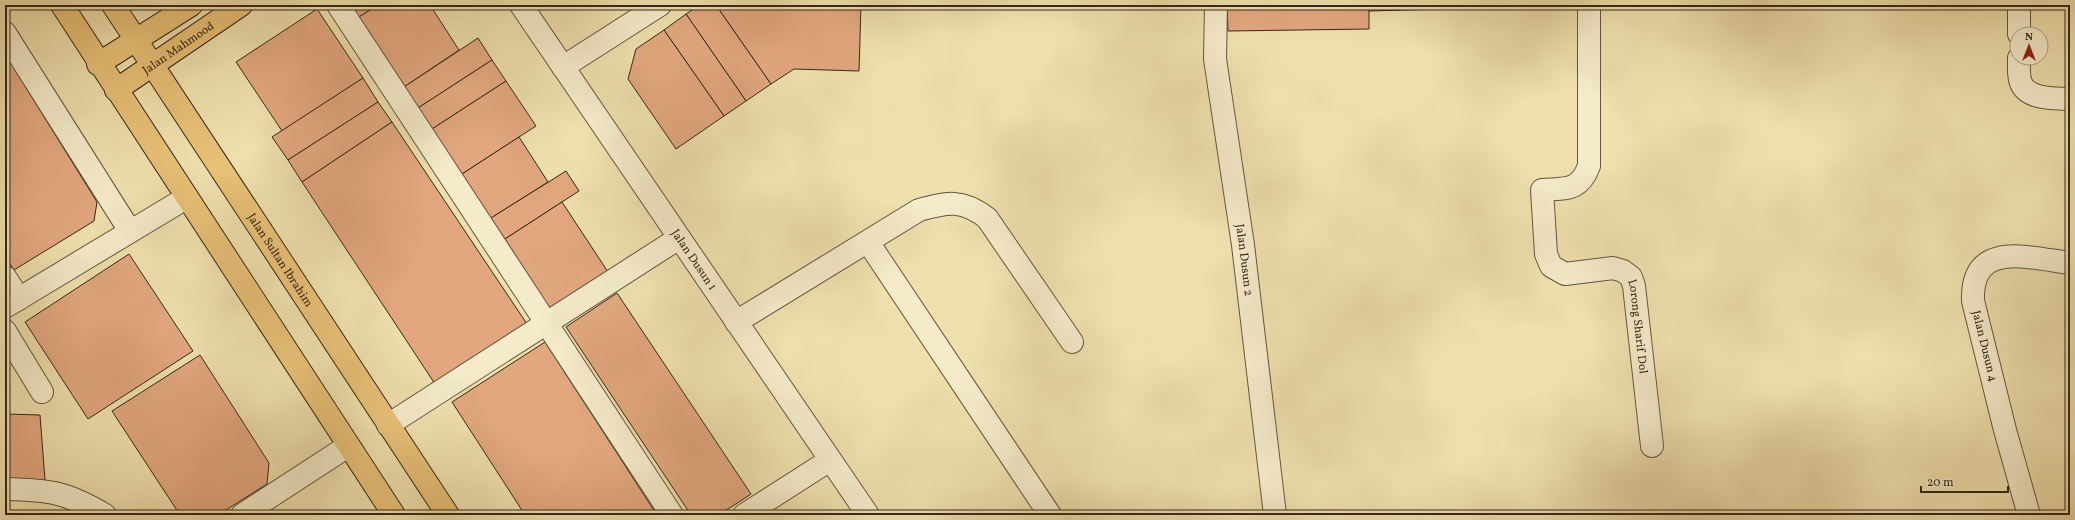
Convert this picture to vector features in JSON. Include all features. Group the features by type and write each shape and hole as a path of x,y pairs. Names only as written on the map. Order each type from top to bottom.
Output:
{"main road":[{"path":"62,5 98,64 394,515"},
{"name":"Jalan Sultan Ibrahim","path":"113,5 135,41 448,515"},
{"path":"98,64 191,5"},
{"name":"Jalan Mahmood","path":"116,90 241,5"}],"street":[{"path":"338,5 672,515"},
{"name":"Jalan Dusun 1","path":"521,5 868,515"},
{"path":"563,67 660,5"},
{"name":"Jalan Dusun 2","path":"1216,5 1215,59 1243,245 1275,515"},
{"name":"Lorong Sharif Dol","path":"1588,5 1589,166 1584,180 1571,187 1542,190 1546,254 1551,266 1565,274 1613,268 1623,271 1631,277 1634,286 1652,446"},
{"path":"2019,5 2019,26"},
{"path":"5,33 130,232"},
{"path":"2019,66 2019,76 2025,90 2032,94 2041,96 2070,99"},
{"path":"5,277 12,303 186,198"},
{"path":"736,322 919,210 936,205 954,204 973,207 987,218 1072,342"},
{"path":"388,425 679,238"},
{"path":"868,242 1050,515"},
{"name":"Jalan Dusun 4","path":"2029,515 2003,422 1973,301 1973,287 1976,275 1986,262 1999,258 2015,257 2070,263"},
{"path":"5,331 42,392"},
{"path":"242,515 348,446"},
{"path":"744,515 830,460"},
{"path":"5,489 59,493 79,500 105,515"}],"building":[{"path":"352,5 378,5 359,17"},
{"path":"378,5 430,5 459,50 404,87 359,17"},
{"path":"700,5 716,5 771,84 746,101 686,14"},
{"path":"716,5 861,5 859,71 794,69 771,84"},
{"path":"1227,5 1369,5 1369,29 1228,31"},
{"path":"1369,5 1481,5 1481,8 1369,11"},
{"path":"1481,5 1569,5 1569,6 1481,8"},
{"path":"317,9 363,78 282,131 236,62"},
{"path":"686,14 746,101 724,116 664,30"},
{"path":"664,30 724,116 676,149 628,79 636,49"},
{"path":"478,38 492,60 418,108 404,87"},
{"path":"5,54 97,202 94,221 14,270 5,256"},
{"path":"492,60 506,81 432,129 418,108"},
{"path":"363,78 378,102 288,160 272,137"},
{"path":"506,81 536,126 462,174 432,129"},
{"path":"378,102 392,122 302,182 288,160"},
{"path":"392,122 527,324 435,384 302,182"},
{"path":"519,137 548,182 491,218 462,174"},
{"path":"566,171 579,191 505,239 491,218"},
{"path":"562,202 608,272 550,309 505,239"},
{"path":"129,254 193,351 88,419 25,322"},
{"path":"617,293 751,494 719,515 691,515 566,327"},
{"path":"545,342 657,515 525,515 452,402"},
{"path":"200,355 269,463 267,484 218,515 180,515 112,411"},
{"path":"5,414 40,415 45,480 5,480"}]}
